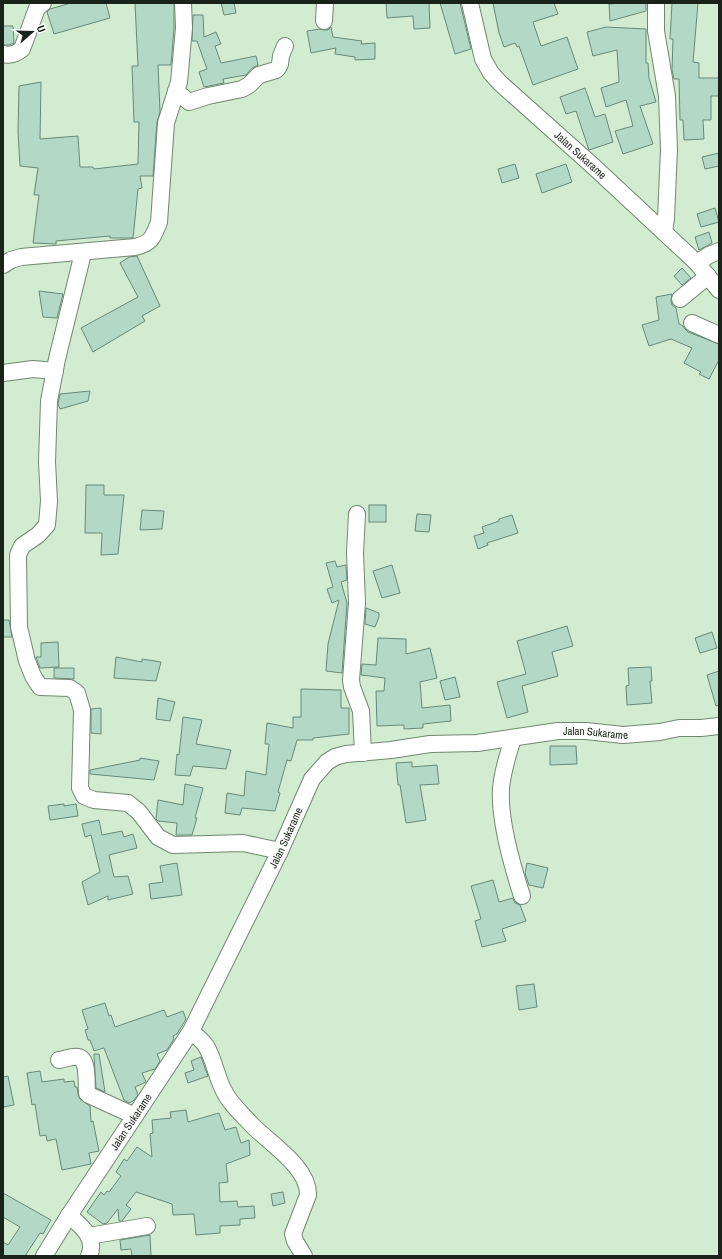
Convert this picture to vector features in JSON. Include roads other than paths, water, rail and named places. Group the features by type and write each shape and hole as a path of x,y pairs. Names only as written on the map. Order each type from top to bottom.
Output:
{"street":[{"path":"3,54 7,55 17,53 22,49 37,8 43,3"},
{"path":"3,265 11,260 21,257 83,253 135,247 145,244 153,237 159,222 166,123 179,82 184,28 182,3"},
{"path":"324,21 325,3"},
{"name":"Jalan Sukarame","path":"470,3 483,59 491,73 697,263 719,290"},
{"path":"656,3 656,31 666,96 668,150 666,218 664,232"},
{"path":"176,91 189,102 208,96 242,89 249,85 259,75 276,70 280,64 285,46"},
{"path":"697,263 709,255 719,251"},
{"path":"83,253 49,401 47,462 49,501 47,524 38,535 22,546 18,555 19,627 27,661 33,676 40,687 70,688 76,693 82,710 80,788 84,796 94,800 128,802 139,812 158,837 173,845 243,844 280,851"},
{"path":"680,299 708,276"},
{"path":"692,323 719,335"},
{"path":"3,373 33,369 55,371"},
{"path":"357,514 355,553 357,603 351,680 361,711 363,752"},
{"name":"Jalan Sukarame","path":"44,1256 69,1215 191,1031 280,851 312,779 327,762 335,757 346,754 430,744 477,743 558,731 586,731 623,734 660,732 679,728 719,726"},
{"path":"513,738 502,778 501,798 503,819 513,868 522,896"},
{"path":"191,1031 205,1045 212,1058 223,1091 254,1127 291,1161 304,1178 308,1189 308,1195 293,1234 295,1241 304,1256"},
{"path":"59,1060 70,1057 78,1057 82,1059 86,1066 87,1093 135,1116"},
{"path":"69,1215 85,1230 89,1236 91,1245 91,1252 89,1256"},
{"path":"89,1236 147,1226"}]}
